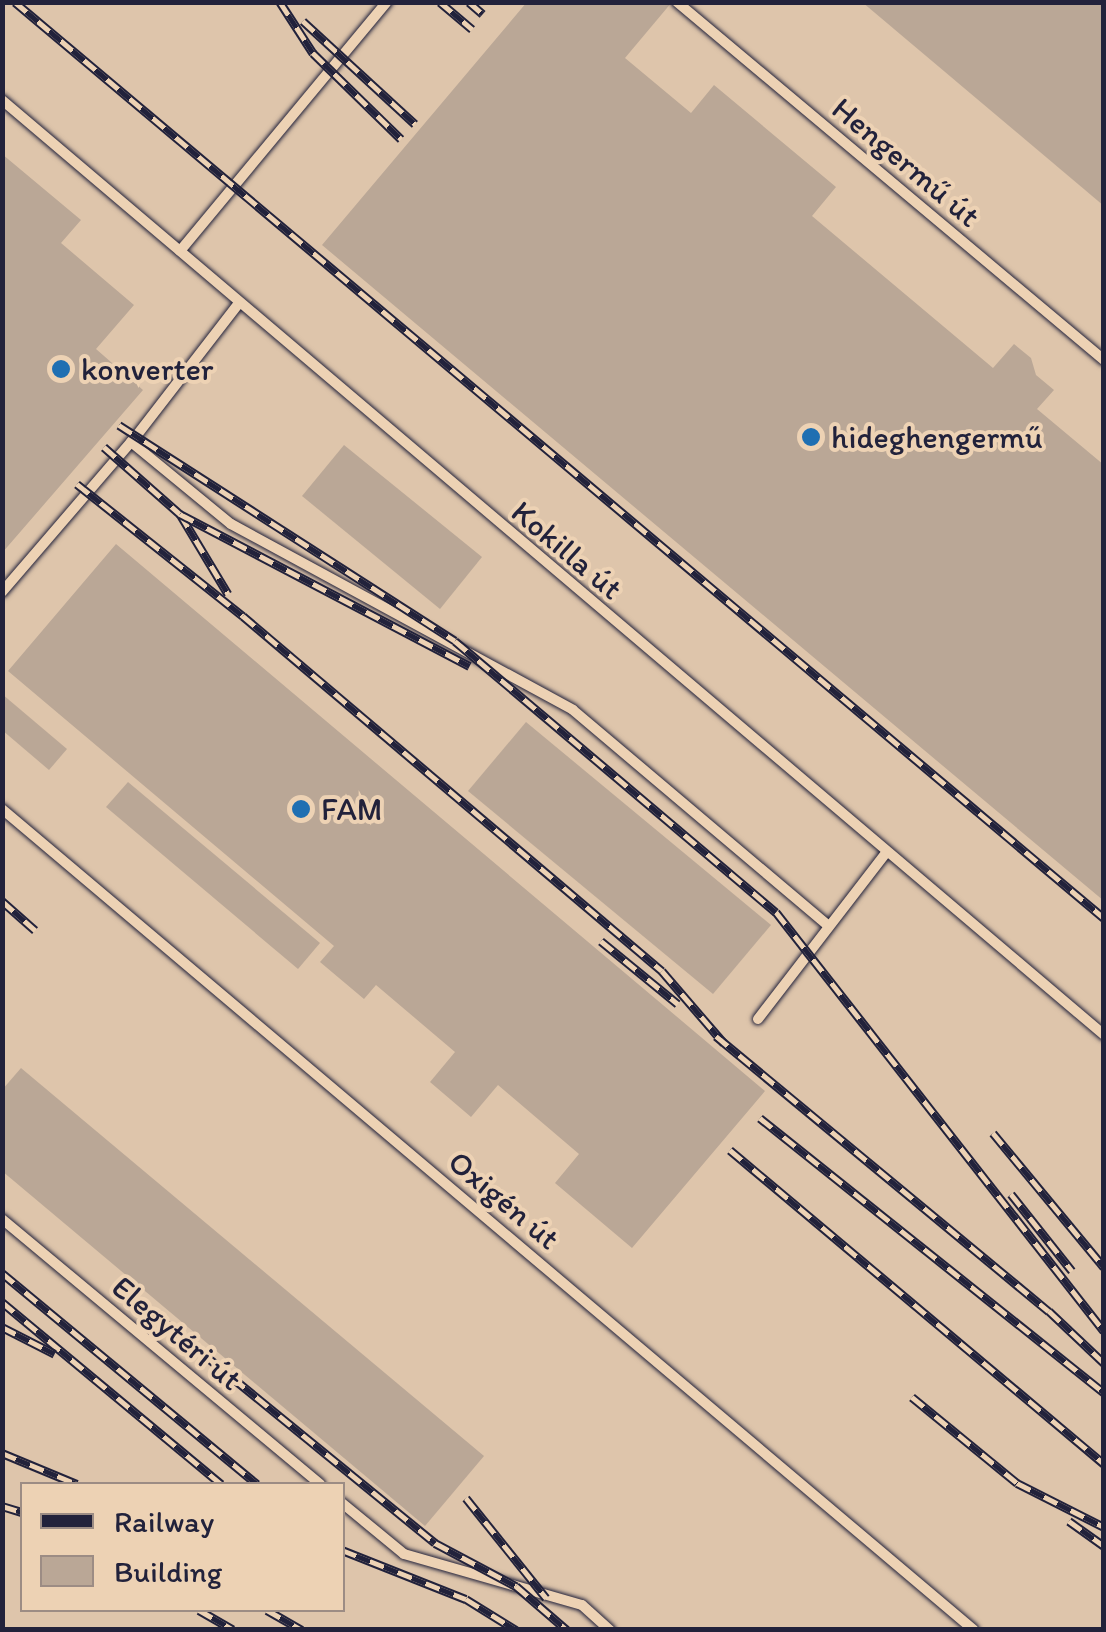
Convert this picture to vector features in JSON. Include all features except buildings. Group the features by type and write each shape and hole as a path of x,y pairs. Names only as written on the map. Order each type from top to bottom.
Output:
{"lane":[{"path":"180,251 387,2"},
{"name":"Hengermű út","path":"677,2 1104,360"},
{"name":"Kokilla út","path":"2,100 884,854 1104,1034"},
{"path":"2,592 131,442 238,303"},
{"path":"131,442 231,524 573,710 828,925"},
{"name":"Oxigén út","path":"2,809 974,1630"},
{"path":"758,1019 884,854"},
{"name":"Elegytéri út","path":"2,1220 318,1482"},
{"path":"345,1505 404,1554 582,1605 610,1630"}],"shaded area":[{"path":"3,3 1103,3 1103,1629 3,1630"}],"railway":[{"path":"15,2 1104,918"},
{"path":"280,2 313,53 401,139"},
{"path":"440,2 472,29"},
{"path":"469,2 483,14"},
{"path":"303,21 415,124"},
{"path":"119,425 455,641 776,912 1104,1331"},
{"path":"104,447 180,514 228,594"},
{"path":"77,484 243,616 662,971 724,1043"},
{"path":"180,514 470,666"},
{"path":"2,901 35,930"},
{"path":"601,941 678,1004"},
{"path":"716,1036 1049,1311 1104,1363"},
{"path":"760,1118 1104,1393"},
{"path":"993,1133 1104,1267"},
{"path":"730,1150 1104,1464"},
{"path":"1011,1194 1072,1271"},
{"path":"2,1273 255,1482"},
{"path":"2,1302 219,1482"},
{"path":"163,1321 435,1543 516,1586 567,1630"},
{"path":"2,1327 55,1354"},
{"path":"912,1397 1017,1483 1104,1527"},
{"path":"2,1453 72,1482"},
{"path":"466,1498 546,1598"},
{"path":"2,1506 20,1511"},
{"path":"1069,1521 1104,1546"},
{"path":"345,1551 466,1599 516,1630"},
{"path":"202,1612 233,1630"},
{"path":"270,1612 302,1630"}],"place":[{"name":"konverter","path":"61,369"},
{"name":"hideghengermű","path":"811,437"},
{"name":"FAM","path":"301,809"}]}
